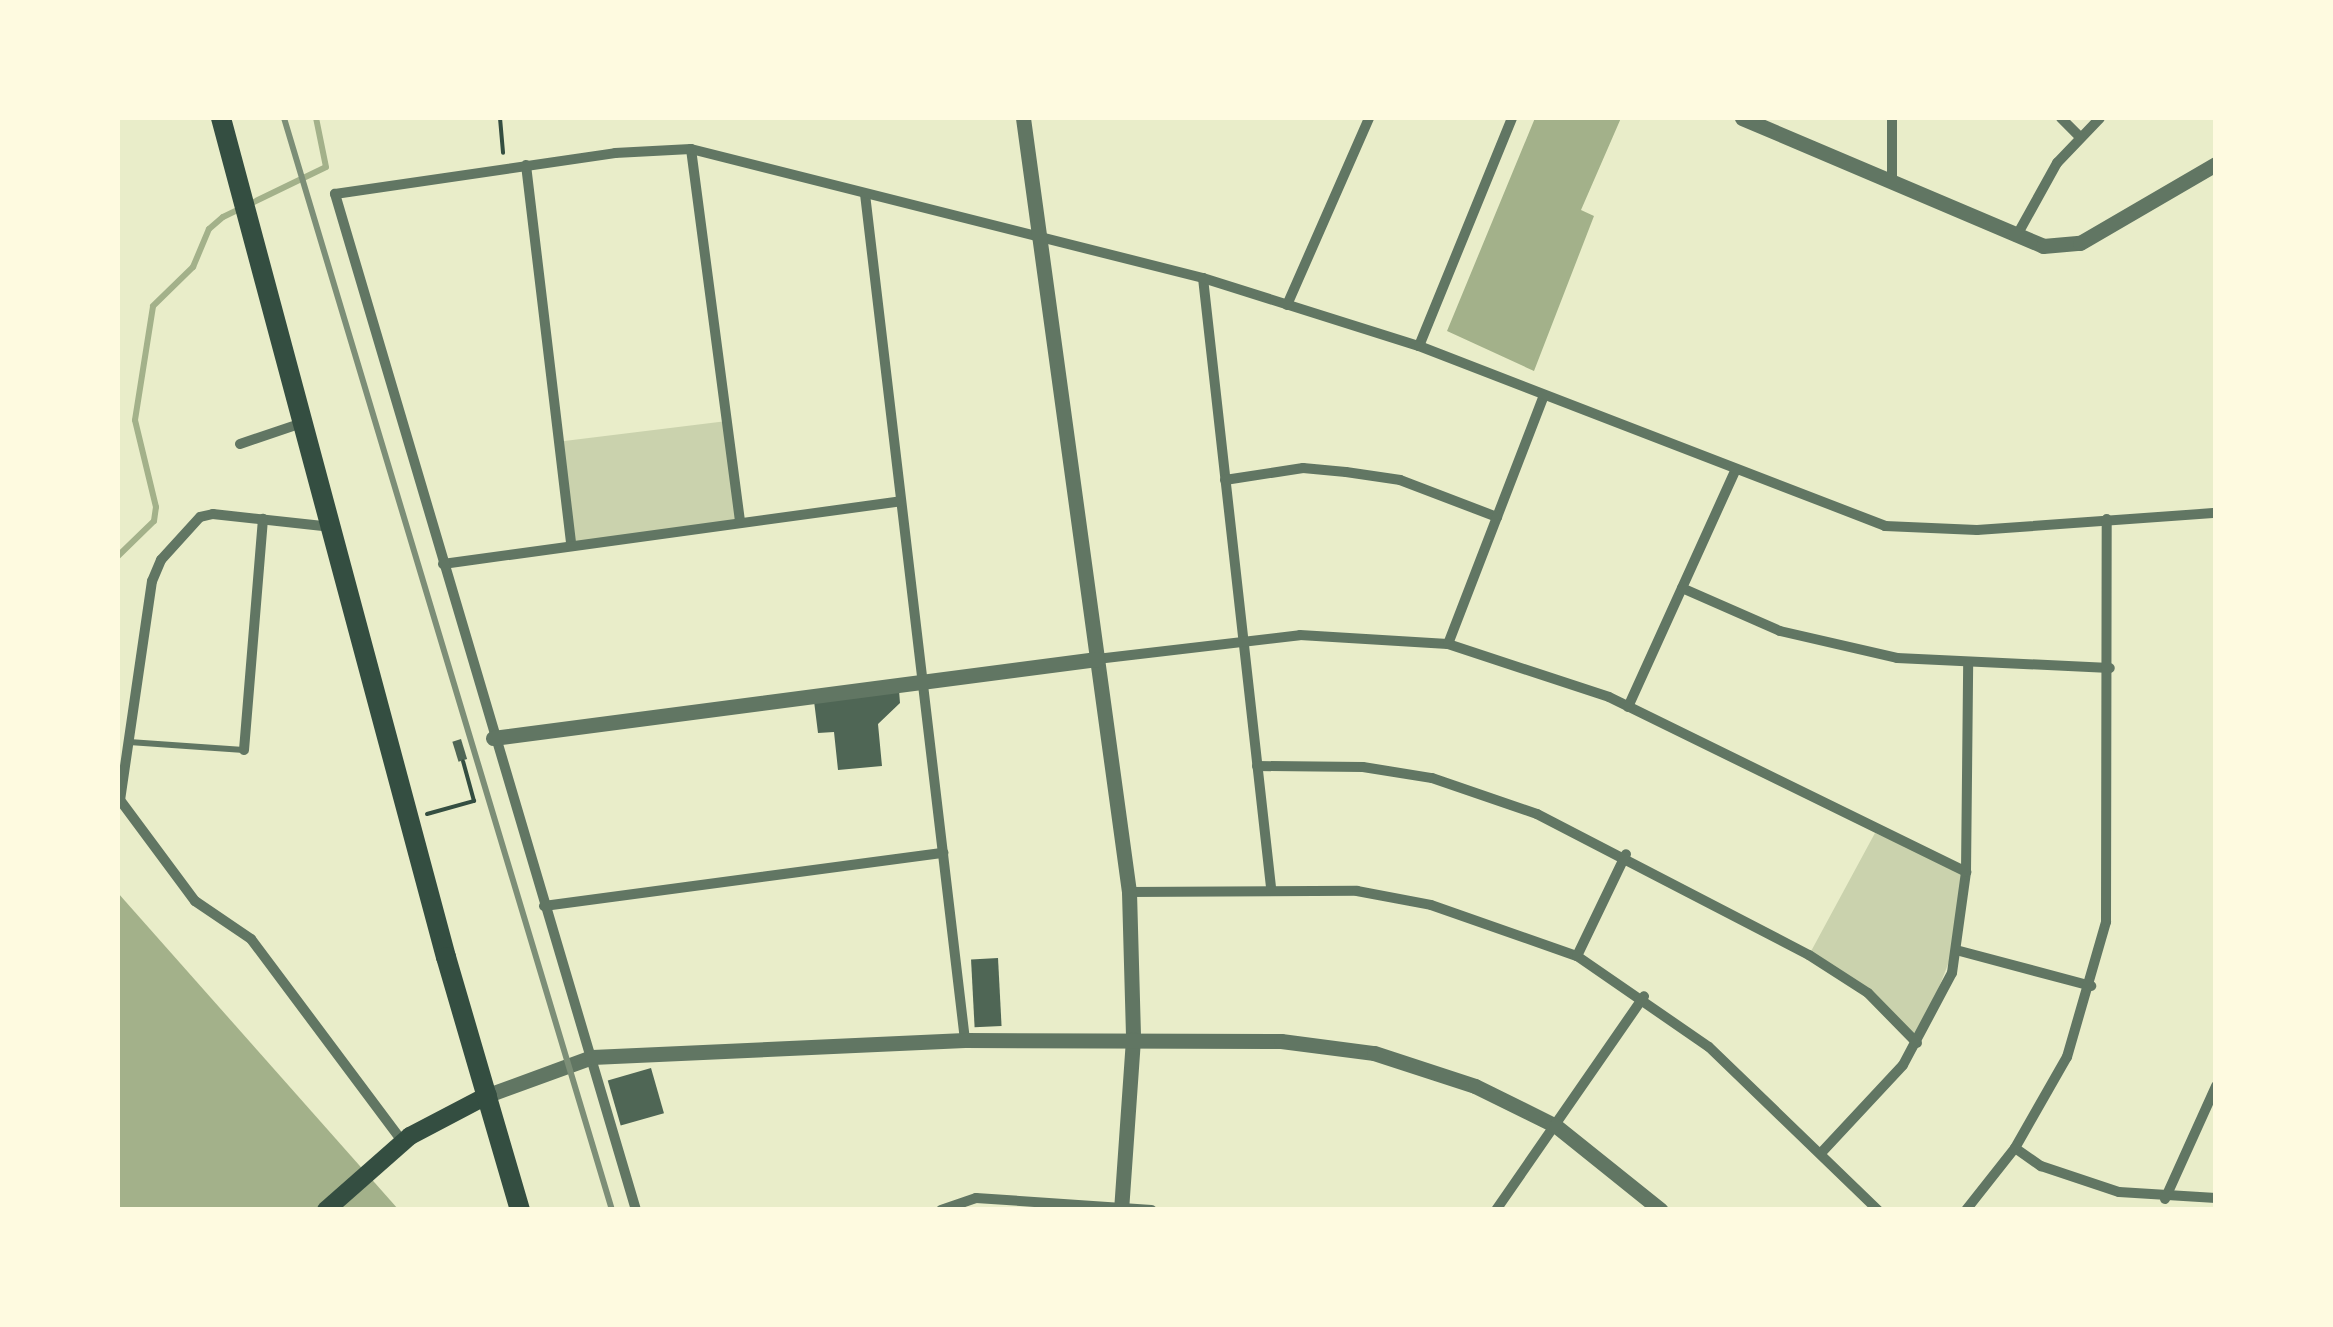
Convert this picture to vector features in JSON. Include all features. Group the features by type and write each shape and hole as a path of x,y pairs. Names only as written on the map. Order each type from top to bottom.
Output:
{"highway":[{"path":"221,118 520,1210"}],"main road":[{"path":"326,1210 403,1142 488,1095"}],"street":[{"path":"1023,118 1128,892 1133,1040 1121,1209"},
{"path":"1288,305 1369,118"},
{"path":"1419,346 1512,118"},
{"path":"1892,118 1892,183"},
{"path":"2061,118 2080,137"},
{"path":"2016,237 2057,163 2100,118"},
{"path":"1748,119 2043,246 2080,242 2216,164"},
{"path":"691,149 740,522"},
{"path":"636,1210 493,738 335,194 526,164 691,149 1202,278 1419,346 1885,526 1942,531 2216,513"},
{"path":"526,164 571,542"},
{"path":"865,194 965,1040"},
{"path":"1202,278 1270,887"},
{"path":"1448,644 1544,395"},
{"path":"240,444 306,422"},
{"path":"1225,480 1303,468 1346,472 1400,480 1497,517"},
{"path":"1628,707 1735,471"},
{"path":"442,564 571,542 901,501"},
{"path":"333,527 263,519 200,518 161,560 152,581 119,800 195,901 250,939 403,1142"},
{"path":"244,750 263,519"},
{"path":"1966,1210 2015,1148 2067,1057 2091,986 2111,858 2107,519"},
{"path":"1682,588 1798,636 1897,658 2110,668"},
{"path":"493,738 1243,639 1343,634 1448,644 1556,676 1628,707 1966,872"},
{"path":"1821,1152 1917,1042 1952,972 1966,872 1968,664"},
{"path":"1257,766 1362,768 1432,778 1537,814 1626,854 1824,964 1868,993 1917,1042"},
{"path":"544,906 943,854"},
{"path":"1577,956 1626,854"},
{"path":"1128,892 1270,887 1357,891 1431,905 1577,956 1644,996 1755,1087 1878,1210"},
{"path":"1956,950 2091,986"},
{"path":"1496,1210 1644,996"},
{"path":"488,1095 592,1057 965,1040 1281,1041 1374,1053 1476,1086 1556,1126 1661,1210"},
{"path":"2165,1198 2216,1086"},
{"path":"2015,1148 2076,1180 2165,1198 2216,1198"},
{"path":"941,1210 976,1204 1152,1210"}],"lane":[{"path":"128,742 244,750"}],"path":[{"path":"500,118 504,168"},
{"path":"410,819 474,801 463,761"}],"shaded area":[{"path":"1535,118 1621,118 1581,210 1594,216 1534,371 1447,331"},
{"path":"727,421 740,523 571,544 558,442"},
{"path":"1875,833 1966,872 1958,939 1917,1043 1868,993 1809,955"},
{"path":"118,893 398,1209 118,1209"}],"building":[{"path":"899,690 900,703 878,724 882,766 838,770 834,732 818,733 814,701"},
{"path":"461,739 467,759 459,762 452,742"},
{"path":"998,958 1002,1026 975,1027 971,959"},
{"path":"651,1068 664,1113 621,1126 608,1080"}],"waterway":[{"path":"118,556 154,521 156,507 135,420 153,306 193,267 209,229 223,217 326,167 316,118"}],"railway":[{"path":"284,118 612,1210"}]}
